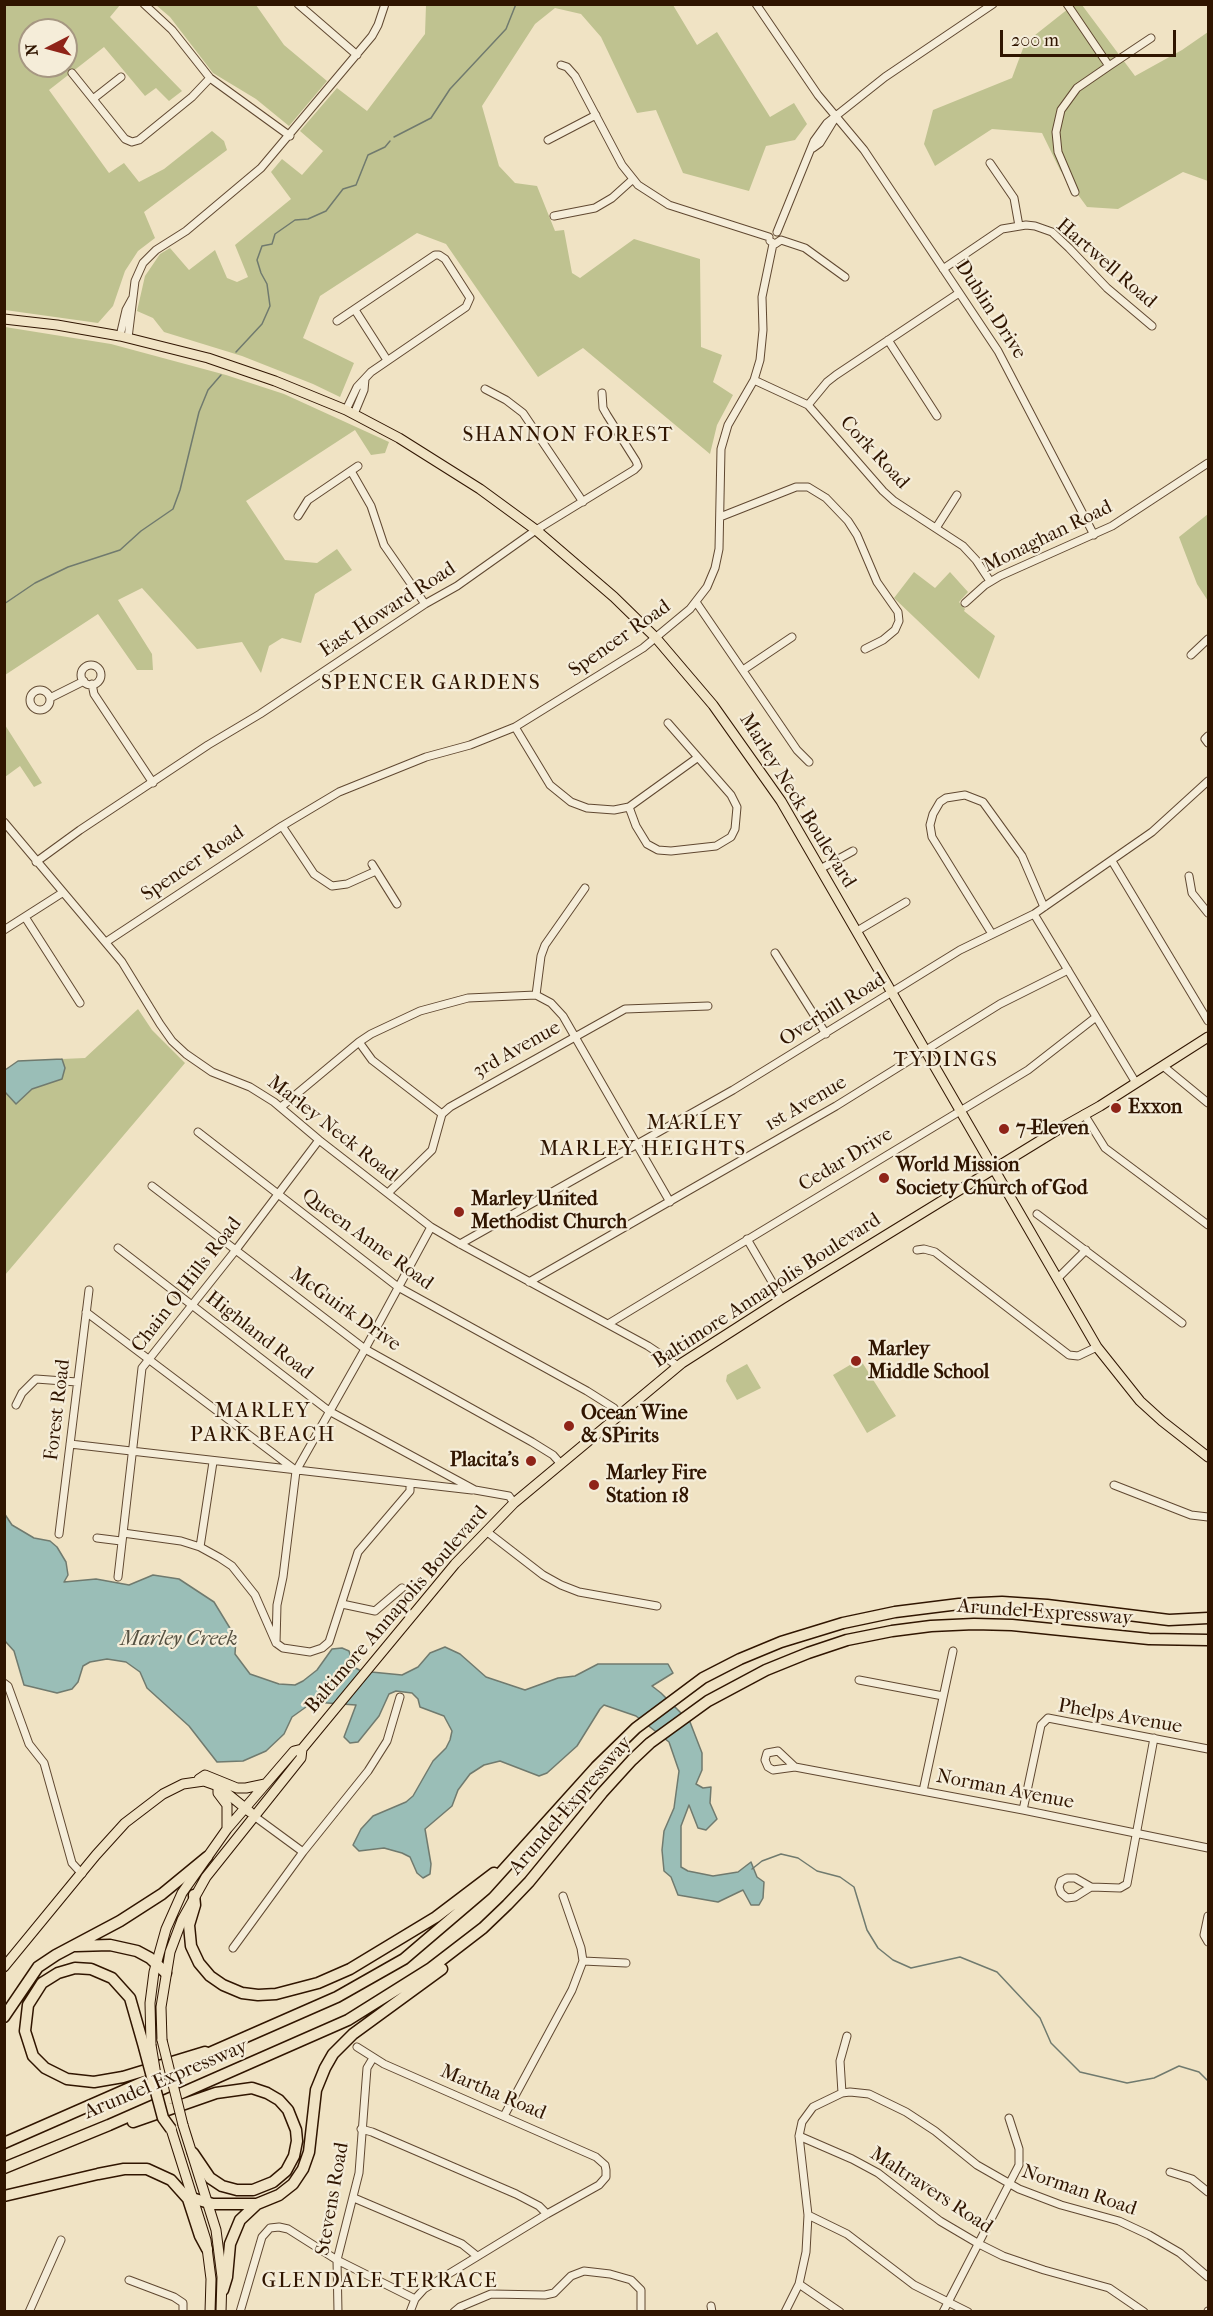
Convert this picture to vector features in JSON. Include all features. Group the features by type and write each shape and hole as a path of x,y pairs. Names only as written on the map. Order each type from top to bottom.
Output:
{"highway":[{"name":"Arundel Expressway","path":"4,2144 337,1997 404,1959 470,1904 596,1767 636,1728 704,1678 781,1642 843,1623 922,1608 1002,1602 1047,1605 1169,1620 1209,1618"},
{"name":"Arundel Expressway","path":"4,2168 109,2125 348,2020 431,1968 483,1928 529,1882 632,1760 697,1708 748,1678 808,1653 858,1638 909,1628 957,1624 994,1624 1138,1638 1209,1640"},
{"path":"194,1895 195,1905 189,1925 189,1937 194,1955 204,1970 223,1985 242,1993 276,1994 318,1983 351,1969 381,1952 436,1917 520,1852"},
{"path":"4,2017 38,1966 120,1921 162,1894 207,1857"},
{"path":"195,2199 235,2205 257,2204 279,2195 293,2184 303,2169 309,2152 318,2082 333,2054 353,2034 464,1952 467,1941"},
{"path":"73,1946 121,1947 137,1952 166,1972"},
{"path":"171,2129 163,2118 147,2046 130,1998 112,1978 91,1969 75,1968 58,1973 42,1983 34,1992 28,2005 25,2031 33,2056 45,2068 67,2079 94,2082 123,2077 200,2052 220,2050"},
{"path":"109,2125 121,2126 216,2093 252,2088 279,2100 288,2110 296,2130 297,2141 294,2156 286,2171 273,2182 254,2190 237,2190 222,2186 210,2178 193,2153"},
{"path":"4,2196 116,2170 147,2169 171,2180 188,2199 200,2236 207,2249"},
{"path":"223,2290 227,2277 232,2236 240,2220 257,2204"}],"main road":[{"name":"Marley Neck Boulevard","path":"4,319 57,325 124,337 208,358 275,381 350,412 439,462 536,530 595,579 656,638 690,676 737,737 781,801 1097,1347 1140,1401 1209,1457"},
{"name":"Baltimore Annapolis Boulevard","path":"147,2046 156,1964 173,1912 182,1893 227,1829 250,1812 301,1758 302,1749 448,1573 514,1503 678,1366 782,1299 1209,1037"},
{"name":"Baltimore Annapolis Boulevard","path":"221,2312 223,2290 218,2243 183,2125 162,2040 161,2007 166,1972 176,1935 194,1895 250,1812 266,1784 294,1751 302,1749"},
{"path":"4,1967 104,1847 138,1811 173,1788 197,1781 205,1775 237,1788 266,1784"},
{"path":"197,1781 218,1786 250,1812"},
{"path":"218,1786 218,1793 227,1805 227,1829"},
{"path":"171,2129 195,2199 207,2249 211,2279 210,2312"}],"street":[{"path":"144,4 165,23 210,78 290,136"},
{"path":"298,4 357,55"},
{"path":"124,337 133,311 132,299 138,272 149,256 186,231 249,180 290,136 357,55 378,25 385,4"},
{"name":"Dublin Drive","path":"756,4 835,117 864,150 998,351 1094,535"},
{"path":"771,240 773,233 777,232 814,141 823,128 877,83 993,4"},
{"path":"1067,4 1109,66"},
{"path":"1075,192 1058,152 1056,132 1061,110 1077,88 1151,38"},
{"path":"561,65 575,76 618,159 632,180 643,190 669,205 778,243 781,240 805,248 844,277"},
{"path":"93,99 121,77"},
{"path":"75,78 125,139 135,142 192,97 210,78"},
{"path":"548,140 596,115"},
{"path":"990,163 1014,198 1019,226"},
{"path":"554,216 595,208 612,198 632,180"},
{"name":"Hartwell Road","path":"943,269 1002,229 1035,226 1052,232 1107,288 1152,326"},
{"path":"777,232 781,240"},
{"name":"Spencer Road","path":"105,942 282,826 339,792 426,757 470,745 514,727 656,638 696,602 707,587 715,568 719,549 720,466 723,442 728,425 754,380 762,347 762,297 771,240"},
{"path":"337,321 435,255 445,259 469,294 470,302 466,307 387,360 365,379 357,387 350,412"},
{"path":"808,405 827,382 836,375 959,293"},
{"path":"355,310 387,360"},
{"path":"888,340 937,416"},
{"name":"Cork Road","path":"754,380 808,405 883,491 969,552 990,581"},
{"path":"485,389 506,400 523,413 583,502"},
{"name":"East Howard Road","path":"36,862 80,830 365,646 425,604 457,586 536,530 638,466 606,415 602,393"},
{"name":"Monaghan Road","path":"964,603 990,581 1094,535 1125,518 1209,463"},
{"path":"298,516 308,500 358,466"},
{"path":"351,471 371,507 384,545 425,604"},
{"path":"720,517 795,487 808,487 826,498 848,520 877,582 898,612 899,621 895,630 883,640 865,649"},
{"path":"936,528 957,495"},
{"path":"696,602 797,750 809,762"},
{"path":"743,670 792,637"},
{"path":"1191,655 1209,639"},
{"path":"84,681 81,672 88,665 92,665 100,670 101,675 100,679 92,684"},
{"path":"50,698 84,681 92,684"},
{"path":"92,684 94,694 153,783"},
{"path":"629,807 636,826 647,844 658,850 671,851 716,846 726,841 735,829 738,807 731,795 668,723"},
{"path":"514,727 550,785 571,802 587,808 603,810 629,807 697,758"},
{"path":"1209,736 1205,739 1209,743"},
{"name":"Overhill Road","path":"460,1244 734,1090 960,950 1034,914 1152,832 1209,781"},
{"path":"992,934 936,846 930,831 933,813 946,798 965,795 983,802 1022,856 1044,907"},
{"name":"Marley Neck Road","path":"4,822 122,962 166,1032 186,1054 212,1072 250,1087 281,1107 319,1140 431,1227 648,1346 678,1366"},
{"path":"282,826 314,874 332,886 346,884 374,867 397,904"},
{"path":"820,869 853,851"},
{"path":"1112,861 1209,1021"},
{"path":"1189,876 1192,893 1209,913"},
{"path":"536,994 541,956 545,945 585,888"},
{"path":"4,930 62,892"},
{"path":"857,932 906,903"},
{"path":"1034,914 1136,1083"},
{"path":"25,917 80,1003"},
{"path":"776,953 826,1034"},
{"name":"1st Avenue","path":"529,1282 836,1106 1000,1004 1068,970"},
{"path":"281,1107 359,1042 420,1011 468,998 536,994 557,1009 575,1036 635,1145 670,1202"},
{"name":"3rd Avenue","path":"442,1114 459,1102 625,1009 708,1006"},
{"name":"Cedar Drive","path":"608,1324 1028,1070 1096,1017"},
{"path":"359,1042 372,1060 442,1114 432,1150 388,1193"},
{"path":"1163,1066 1209,1103"},
{"path":"1084,1114 1105,1148 1209,1225"},
{"name":"Queen Anne Road","path":"198,1132 398,1287 585,1390 614,1408 619,1415"},
{"name":"Chain O Hills Road","path":"118,1577 142,1368 319,1140"},
{"name":"McGuirk Drive","path":"152,1186 365,1349 532,1442 553,1455 560,1463"},
{"path":"1037,1214 1182,1323"},
{"path":"276,1643 277,1605 283,1577 296,1471 431,1227"},
{"path":"747,1239 782,1299"},
{"name":"Highland Road","path":"118,1248 329,1411 475,1490 509,1496 514,1503"},
{"path":"917,1250 935,1252 1069,1355 1078,1356 1097,1347"},
{"path":"1057,1279 1086,1250"},
{"name":"Forest Road","path":"59,1534 89,1290"},
{"path":"86,1312 296,1471"},
{"path":"16,1405 22,1393 36,1379 77,1382"},
{"path":"70,1444 410,1485 475,1490"},
{"path":"200,1547 213,1462"},
{"path":"97,1538 122,1537 181,1541 200,1547 232,1566 245,1581 255,1595 276,1643 283,1648 310,1652 322,1648 329,1641 358,1552 410,1491 410,1485"},
{"path":"1114,1485 1191,1515 1209,1517"},
{"path":"486,1531 543,1575 561,1585 579,1592 657,1606"},
{"path":"342,1604 375,1611 402,1588"},
{"path":"923,1791 953,1651"},
{"path":"859,1680 943,1696"},
{"path":"4,1683 8,1686 29,1744 44,1763 68,1853 72,1863 82,1874"},
{"path":"233,1948 303,1852 368,1771 387,1741 400,1697"},
{"name":"Phelps Avenue","path":"1023,1810 1041,1725 1048,1718 1209,1749"},
{"path":"1091,1887 1120,1888 1127,1884 1154,1738"},
{"name":"Norman Avenue","path":"795,1767 1209,1848"},
{"path":"250,1812 303,1852"},
{"path":"504,2116 572,1990 583,1961 581,1948 563,1896"},
{"path":"1209,1916 1204,1935 1209,1942"},
{"path":"583,1961 626,1963"},
{"path":"785,2312 799,2284 806,2252 808,2215 799,2136 802,2122 813,2107 842,2093 840,2061 847,2036"},
{"name":"Martha Road","path":"357,2047 373,2058 596,2157 605,2165 606,2176 599,2185 547,2214"},
{"name":"Stevens Road","path":"338,2312 337,2260 354,2198 367,2068 373,2058"},
{"name":"Norman Road","path":"842,2093 869,2094 901,2109 935,2131 977,2165 1010,2185 1052,2202 1109,2218 1139,2230 1180,2253 1209,2277"},
{"path":"943,2312 1010,2185 1020,2160 1008,2118"},
{"path":"361,2129 516,2194 540,2206 547,2214 424,2289 415,2299 410,2312"},
{"name":"Maltravers Road","path":"799,2136 885,2178 940,2221 979,2244 1003,2256 1044,2270 1109,2288 1144,2312"},
{"path":"1170,2172 1192,2180 1209,2192"},
{"path":"354,2198 462,2244 477,2256"},
{"path":"808,2215 847,2234 914,2285 968,2312"},
{"path":"240,2312 262,2236 270,2228 288,2229 337,2260 415,2299"},
{"path":"29,2312 61,2240"},
{"path":"454,2312 487,2295 554,2293 571,2276 579,2272 596,2271 631,2280 641,2290 641,2312"},
{"path":"129,2280 174,2297 183,2303 183,2312"},
{"path":"799,2284 840,2312"}],"green space":[{"path":"4,5 120,5 110,17 182,91 169,101 156,88 145,96 104,47 78,67 78,18 18,18 18,78 64,78 49,90 109,173 124,163 139,182 164,169 212,131 224,141 227,150 144,212 155,238 138,251 125,271 113,306 98,323 5,310"},
{"path":"156,5 256,5 284,45 327,81 289,126 256,99 213,73 170,17"},
{"path":"426,5 673,5 697,45 717,32 770,117 794,103 807,124 795,140 766,146 749,191 683,173 656,110 637,113 601,37 581,14 555,8 535,24 482,106 499,166 515,183 537,186 555,231 564,230 572,273 580,278 634,239 700,259 701,347 722,355 713,382 733,395 717,425 710,454 583,348 538,377 446,244 417,233 320,296 303,338 354,363 340,397 242,356 164,332 153,318 137,311 145,276 160,254 170,248 189,270 215,250 227,278 237,282 248,277 235,245 291,199 271,172 282,159 302,175 323,151 300,131 337,88 367,111 425,34"},
{"path":"1073,5 1082,5 1135,76 1182,50 1208,32 1208,181 1183,172 1118,209 1087,207 1060,170 1042,133 992,129 935,166 924,144 933,110 1012,78 1025,43"},
{"path":"5,327 111,344 226,375 284,394 389,442 385,453 371,455 355,430 246,501 285,560 317,563 337,549 352,570 315,594 301,643 282,638 269,646 261,673 242,642 197,649 142,588 118,600 152,654 153,670 137,670 98,614 5,675"},
{"path":"1208,514 1208,601 1197,584 1179,537"},
{"path":"914,572 935,588 950,572 968,592 959,602 965,609 964,611 995,636 979,679 894,598"},
{"path":"5,725 42,783 34,787 20,766 5,777"},
{"path":"138,1009 152,1030 185,1063 5,1275 5,1092 16,1104 32,1089 62,1079 65,1068 62,1059 85,1058"},
{"path":"860,1359 896,1416 867,1433 833,1375"},
{"path":"747,1364 761,1388 737,1400 726,1381 727,1375"}],"water":[{"path":"62,1059 65,1068 62,1079 32,1089 16,1104 5,1092 5,1070 18,1061"},
{"name":"Marley Creek","path":"4,1513 12,1525 34,1538 50,1541 57,1547 66,1562 68,1575 64,1582 96,1579 129,1585 153,1575 179,1579 214,1602 236,1638 235,1654 250,1674 279,1684 295,1685 303,1681 317,1670 332,1649 342,1648 349,1651 354,1667 361,1671 402,1675 418,1667 430,1653 445,1647 460,1654 486,1677 525,1690 558,1678 575,1676 598,1664 668,1664 673,1673 652,1686 690,1722 702,1753 702,1770 696,1784 703,1788 711,1787 710,1803 717,1819 706,1830 698,1828 689,1805 681,1826 681,1867 688,1871 713,1876 738,1872 751,1862 757,1877 764,1882 763,1898 759,1905 751,1905 743,1890 718,1902 678,1895 671,1877 664,1871 662,1850 664,1831 674,1808 679,1771 669,1742 636,1716 604,1705 577,1746 547,1773 539,1776 500,1761 484,1765 470,1774 458,1790 452,1806 425,1829 431,1864 430,1874 423,1878 417,1873 410,1857 402,1853 384,1848 359,1851 353,1845 361,1829 373,1816 406,1802 413,1796 433,1761 446,1748 450,1740 452,1731 444,1716 420,1707 418,1699 412,1693 396,1691 389,1694 379,1716 358,1742 350,1743 344,1737 356,1705 313,1702 292,1717 284,1734 266,1751 243,1761 217,1762 189,1726 147,1688 140,1672 126,1662 107,1659 90,1662 83,1666 78,1682 72,1689 57,1693 24,1685 14,1651 5,1641"}],"waterway":[{"path":"394,137 431,118 450,89 506,29 516,4"},
{"path":"236,352 262,324 270,306 267,284 257,260 262,246 272,244 275,234 295,220 308,219 326,211 343,189 356,185 368,155 385,147 390,141"},
{"path":"4,604 35,583 68,567 120,550 141,531 173,509 180,490 199,412 208,390 221,375"},
{"name":"Marley Creek","path":"752,1869 762,1861 781,1854 798,1858 817,1871 840,1877 854,1887 867,1930 878,1948 893,1960 911,1968 960,1957 997,1972 1040,2018 1051,2043 1080,2072 1127,2083 1154,2078 1179,2066 1199,2072 1208,2081"}],"place":[{"name":"Exxon","path":"1116,1108"},
{"name":"7-Eleven","path":"1004,1129"},
{"name":"World Mission Society Church of God","path":"884,1178"},
{"name":"Marley United Methodist Church","path":"459,1212"},
{"name":"Marley Middle School","path":"856,1361"},
{"name":"Ocean Wine & SPirits","path":"569,1426"},
{"name":"Placita's","path":"531,1461"},
{"name":"Marley Fire Station 18","path":"594,1485"}],"district":[{"name":"SHANNON FOREST","path":"568,436"},
{"name":"SPENCER GARDENS","path":"431,684"},
{"name":"TYDINGS","path":"946,1061"},
{"name":"MARLEY","path":"695,1124"},
{"name":"MARLEY HEIGHTS","path":"643,1150"},
{"name":"MARLEY PARK BEACH","path":"263,1424"},
{"name":"GLENDALE TERRACE","path":"380,2282"}]}
